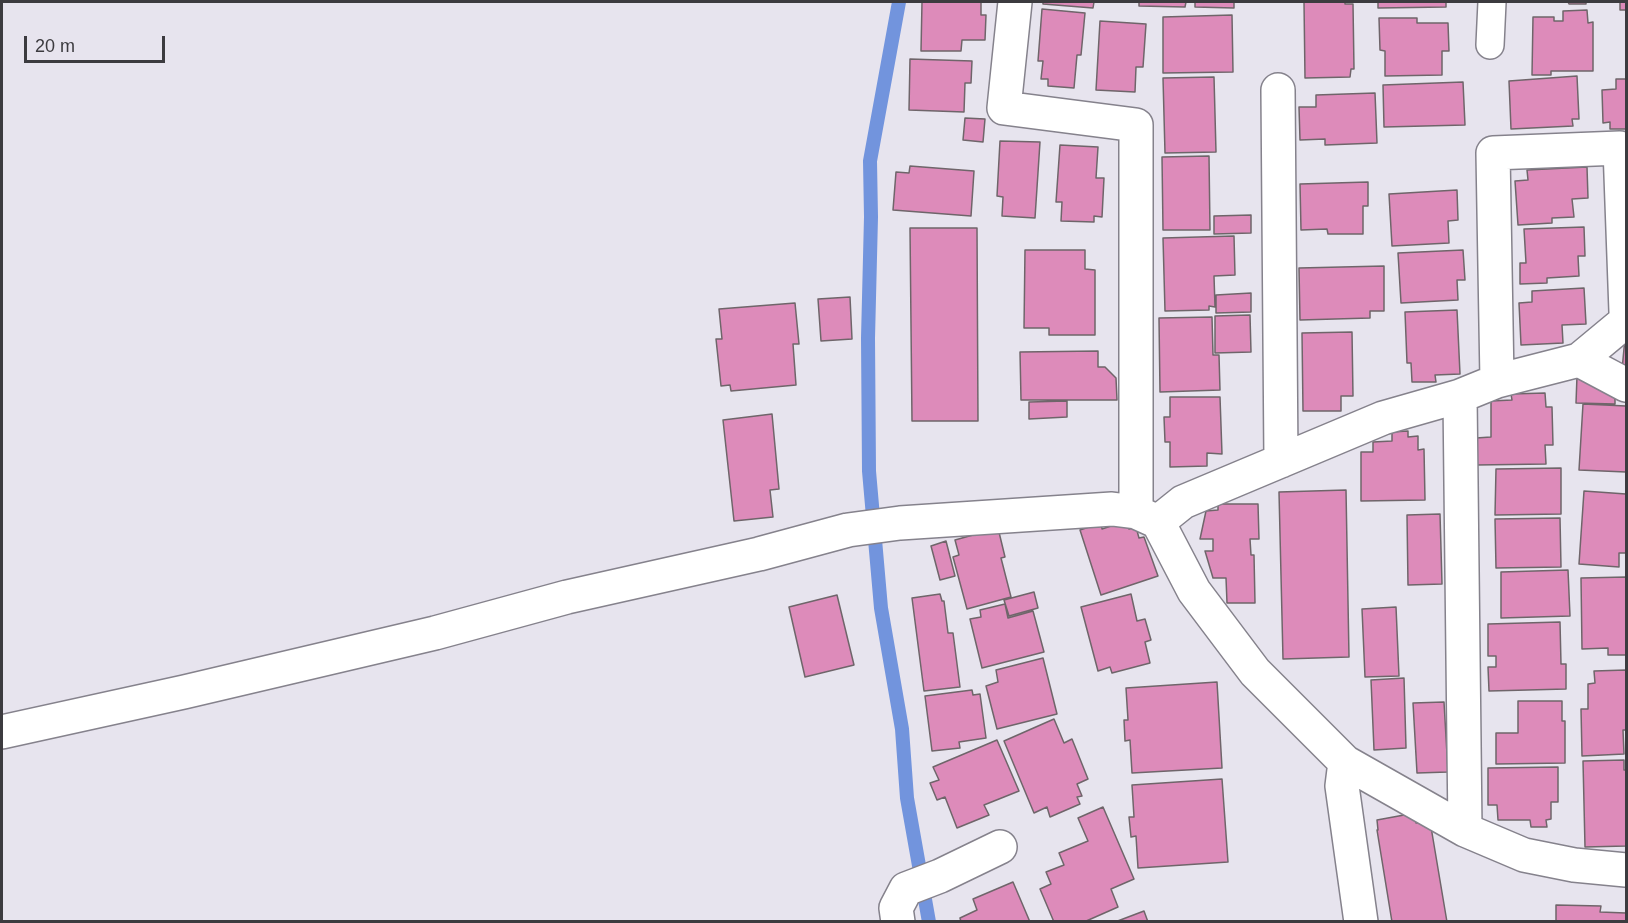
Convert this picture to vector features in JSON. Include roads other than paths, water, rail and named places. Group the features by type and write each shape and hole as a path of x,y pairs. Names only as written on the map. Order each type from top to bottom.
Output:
{"street":[{"path":"1015,2 1004,108 1136,125 1147,517 1194,591 1255,672 1345,762 1465,830 1524,855 1574,865 1626,870"},
{"path":"1278,90 1281,461"},
{"path":"1497,381 1493,153 1620,148 1626,312"},
{"path":"2,732 435,633 567,597 759,554 848,530 900,523 1112,509 1147,517 1383,418 1460,396 1497,381 1579,360 1626,321"},
{"path":"1579,360 1626,385"},
{"path":"1460,396 1465,830"},
{"path":"1345,762 1342,786 1361,921"},
{"path":"898,921 896,908 906,889 940,876 1000,847"}],"lane":[{"path":"1490,45 1492,2"}],"waterway":[{"path":"899,2 870,161 869,471 881,608 902,729 907,798 929,922"}]}
